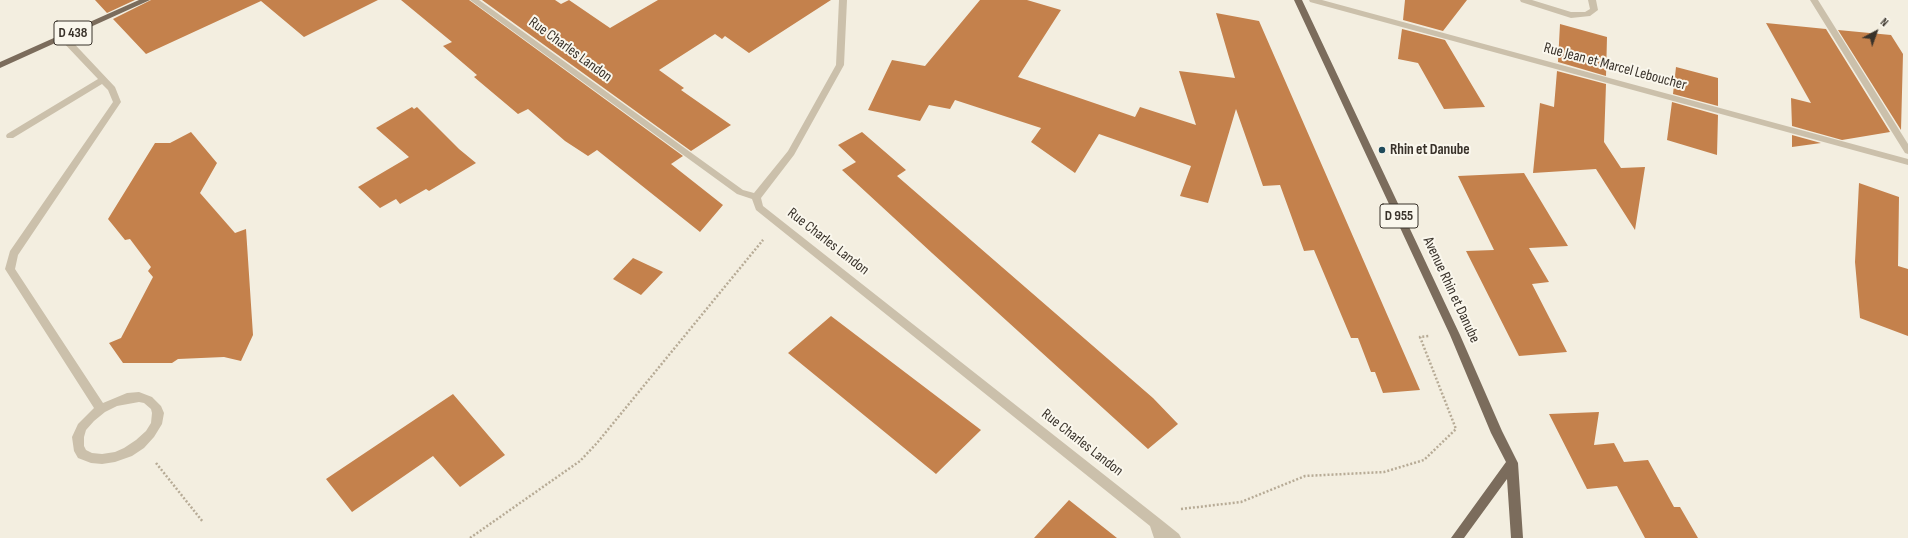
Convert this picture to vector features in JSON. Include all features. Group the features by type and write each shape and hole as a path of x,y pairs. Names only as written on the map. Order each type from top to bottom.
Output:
{"main road":[{"name":"D 438","path":"0,65 146,0"},
{"name":"Avenue Rhin et Danube","path":"1298,0 1455,335 1512,463 1517,538"},
{"path":"1457,538 1512,463"}],"street":[{"name":"Rue Charles Landon","path":"474,0 740,192 756,197 759,208 1124,496 1175,538"},
{"path":"756,197 791,153 840,65 843,0"},
{"name":"Rue Jean et Marcel Leboucher","path":"1314,0 1908,162"},
{"path":"1524,0 1571,15 1587,14 1594,10 1592,0"},
{"path":"1814,0 1908,151"},
{"path":"63,37 112,89 117,102 13,254 10,269 101,409"},
{"path":"10,136 103,80"},
{"path":"139,397 148,400 155,406 158,414 156,424 150,434 140,444 128,452 102,460 91,458 82,454 78,447 78,437 90,418 101,409 114,402 127,398 139,397"},
{"path":"1155,522 1160,538"}],"path":[{"path":"470,538 580,461 597,443 777,222"},
{"path":"1176,505 1182,510 1241,502 1305,476 1384,472 1424,460 1456,429 1420,337 1455,335"},
{"path":"140,444 203,522"}],"building":[{"path":"95,0 135,0 107,13"},
{"path":"151,0 378,0 304,37 261,1 146,54 113,19"},
{"path":"401,0 469,0 683,156 671,164 723,205 700,232 597,150 588,156 565,141 528,109 518,114 474,77 477,75 443,46 452,42"},
{"path":"482,0 555,0 561,4 569,0 610,28 658,0 831,0 749,53 725,36 722,39 715,34 659,70 684,88 681,90 731,125 691,151"},
{"path":"980,0 1027,0 1061,10 1018,77 1135,117 1140,107 1196,125 1179,71 1235,78 1216,13 1259,21 1420,390 1383,393 1375,372 1371,372 1358,338 1351,338 1314,250 1304,251 1280,185 1263,186 1236,109 1208,203 1180,196 1191,166 1099,134 1075,173 1031,142 1041,128 955,100 950,109 929,105 920,121 868,110 892,60 925,66"},
{"path":"1405,0 1467,0 1443,31 1403,20"},
{"path":"1766,23 1826,29 1890,132 1842,140 1792,126 1791,98 1811,103"},
{"path":"1560,24 1607,37 1606,76 1558,62"},
{"path":"1402,29 1445,40 1485,107 1444,109 1418,63 1398,59"},
{"path":"1838,30 1891,35 1903,54 1901,130"},
{"path":"1676,67 1718,78 1718,106 1673,94"},
{"path":"1557,71 1606,84 1604,142 1621,168 1645,167 1635,230 1596,169 1533,173 1540,103 1554,107"},
{"path":"1672,102 1718,115 1717,155 1667,140"},
{"path":"412,107 414,109 417,107 459,149 476,163 429,191 426,189 400,204 396,199 380,208 358,187 409,157 376,128"},
{"path":"191,132 217,163 200,193 235,233 246,229 253,335 241,361 224,357 178,359 172,363 123,363 109,343 121,338 153,277 148,271 151,267 130,239 125,240 108,219 155,143 170,143"},
{"path":"862,132 906,170 897,176 1153,398 1178,424 1148,449 842,170 856,162 838,145"},
{"path":"1792,135 1821,143 1792,147"},
{"path":"1524,173 1568,246 1529,248 1549,282 1532,284 1567,352 1519,356 1466,251 1494,250 1458,176"},
{"path":"1859,183 1899,197 1898,266 1908,269 1908,336 1860,318 1855,262"},
{"path":"633,258 663,272 641,295 613,279"},
{"path":"831,316 981,430 936,474 788,353"},
{"path":"453,394 505,455 460,487 433,456 352,512 326,479"},
{"path":"1599,412 1594,445 1614,443 1624,462 1648,460 1674,507 1680,507 1698,538 1645,538 1617,486 1587,489 1549,414"},
{"path":"1069,500 1117,538 1034,538"}],"place":[{"name":"Rhin et Danube","path":"1382,150"}]}
